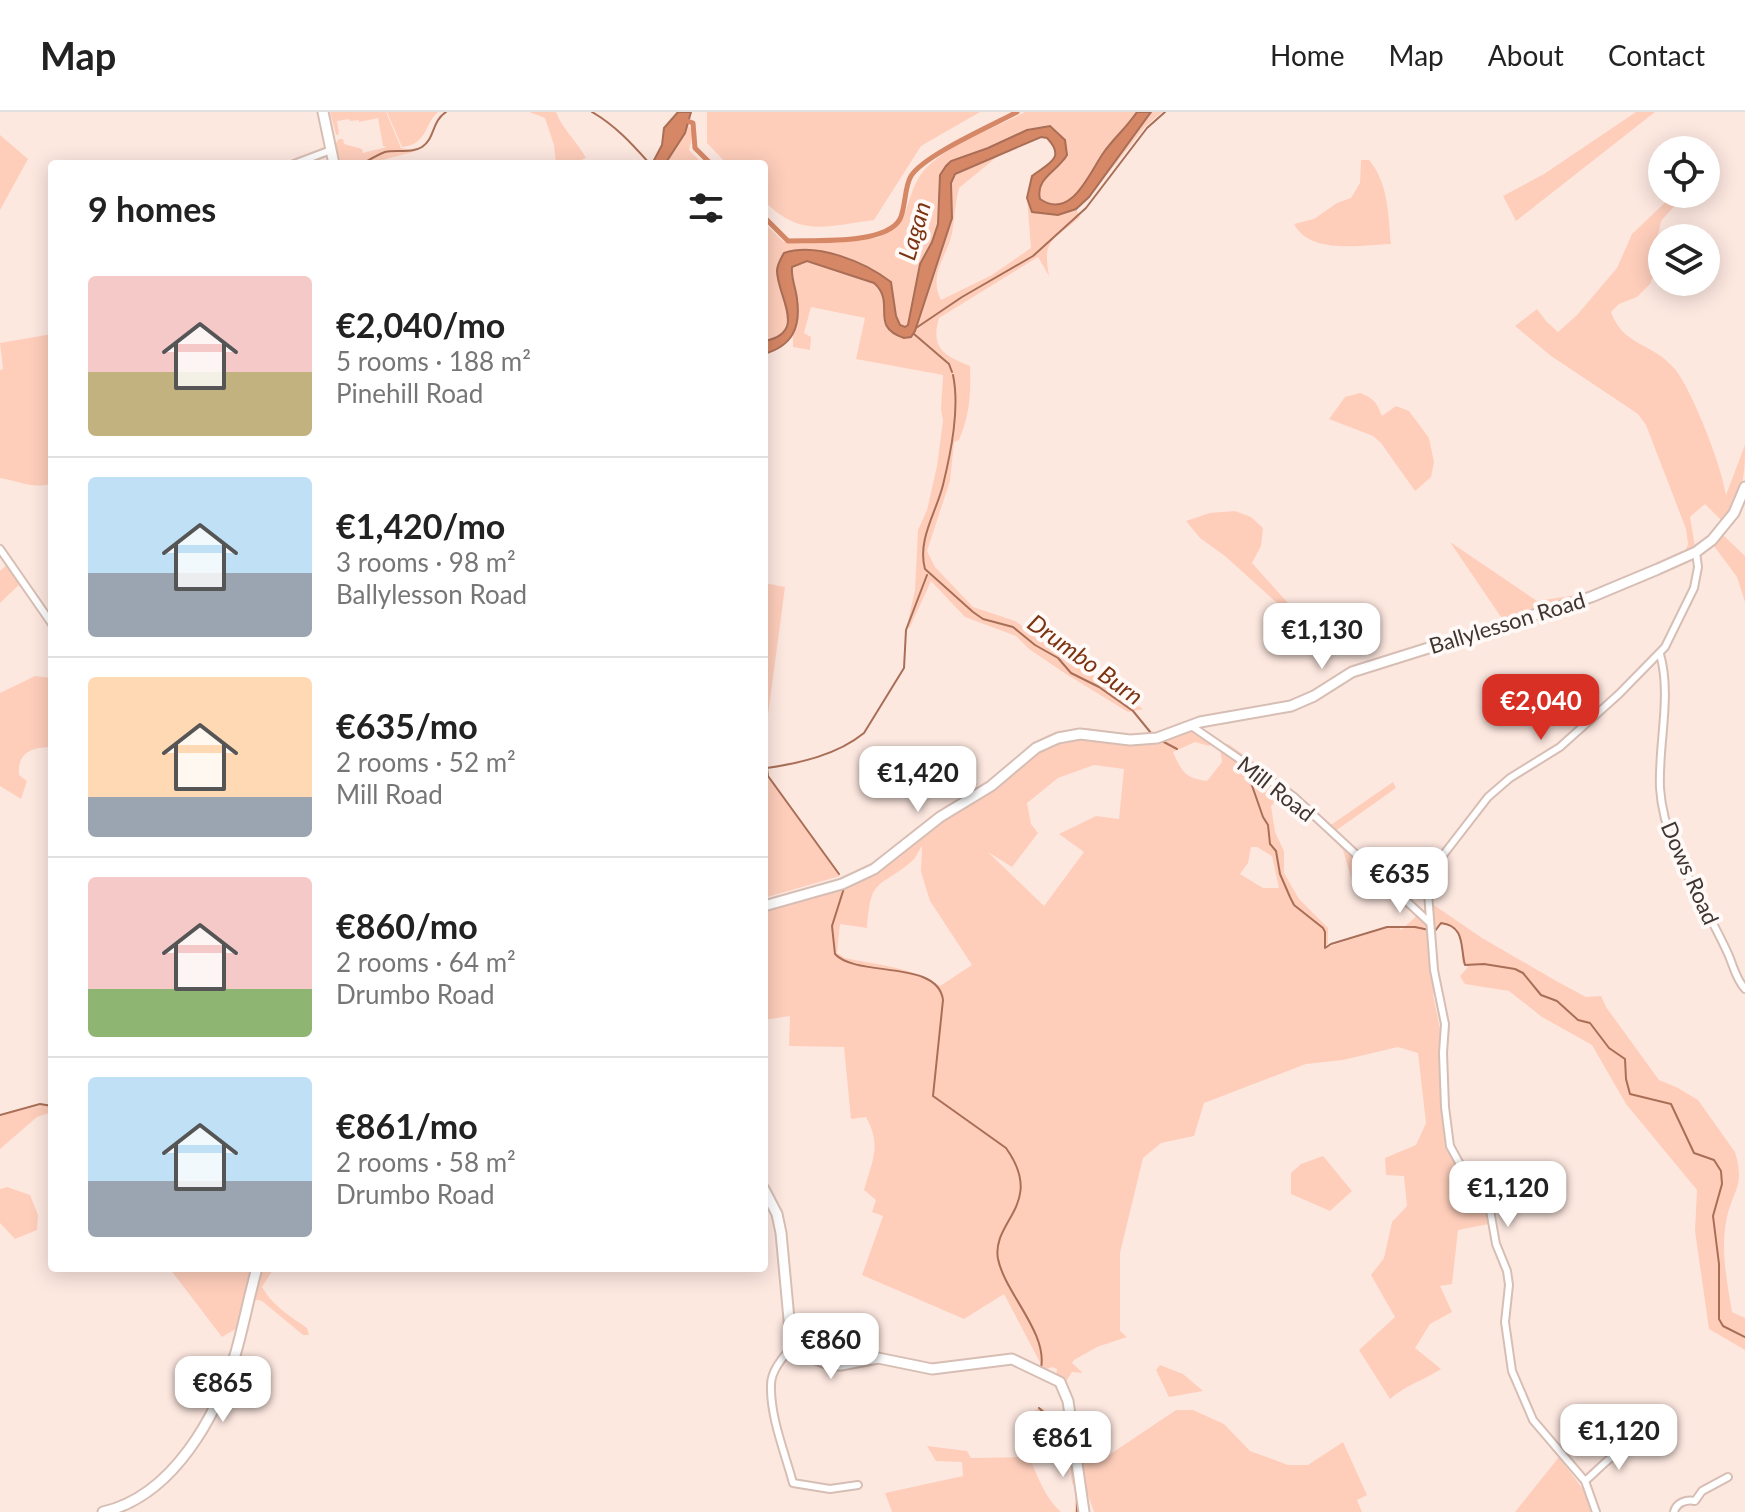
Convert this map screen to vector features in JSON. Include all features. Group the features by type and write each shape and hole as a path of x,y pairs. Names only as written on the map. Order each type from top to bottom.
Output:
{"main road":[{"path":"323,112 333,160"},
{"name":"Ballylesson Road","path":"768,905 842,884 874,869 940,817 991,786 1029,753 1047,742 1080,734 1146,740 1190,725 1291,706 1314,696 1352,672 1591,597 1696,552 1728,524 1745,487"},
{"path":"768,1198 779,1221 788,1317 797,1343 813,1358 831,1365 880,1358 920,1369 932,1369 1012,1359 1056,1379 1065,1391 1084,1512"},
{"path":"103,1512 122,1506 147,1490 172,1469 194,1442 217,1399 235,1355 256,1272"}],"street":[{"path":"305,160 331,150"},
{"path":"0,549 48,618"},
{"path":"1596,1512 1585,1481 1538,1428 1509,1363 1505,1308 1509,1285 1507,1271 1496,1244 1490,1210 1476,1183 1455,1155 1446,1132 1445,1024 1438,997 1428,893 1437,863 1486,799 1510,778 1560,747 1660,654 1694,588 1698,567 1696,552"},
{"name":"Dows Road","path":"1660,654 1663,710 1660,788 1666,826 1703,908 1745,989"},
{"name":"Mill Road","path":"1190,725 1293,796 1430,927"},
{"path":"797,1343 785,1353 770,1382 775,1419 793,1483 830,1489 858,1485"},
{"path":"1585,1481 1621,1449 1634,1445 1650,1447"},
{"path":"1693,1512 1695,1501 1702,1491 1728,1477"},
{"path":"1674,1512 1677,1505 1684,1501 1695,1501"}],"shaded area":[{"path":"330,112 386,112 401,148 416,151 383,160 338,160 334,146 339,139 343,139 344,144 362,149 363,153 387,147 383,146 378,118 359,122 349,119 337,121 339,134 336,135"},
{"path":"387,112 438,112 417,142 402,147"},
{"path":"529,112 556,112 586,158 556,160 545,118"},
{"path":"678,112 691,112 685,133 668,160 654,160 662,145 664,128"},
{"path":"707,112 980,112 921,146 874,220 828,226 803,225 777,213 768,205 768,160 723,160 707,143"},
{"path":"1025,112 1137,112 1108,147 1079,191 1062,204 1051,204 1040,199 1039,193 1046,178 1064,162 1057,131 1006,140 951,161 938,224 920,264 909,325 900,325 896,316 891,282 852,261 808,250 777,271 789,317 782,334 768,339 768,227 784,242 877,238 898,223 914,186 928,166 962,143"},
{"path":"1137,112 1151,112 1089,197 1076,209 1058,215 1032,212 1027,198 1032,176 1049,164 1055,155 1053,145 1047,138 1041,137 955,174 951,183 952,218 911,337 904,338 887,327 883,298 874,283 807,261 792,267 798,309 796,327 788,341 768,353 768,340 785,330 788,322 777,271 784,253 797,250 826,252 854,261 880,275 891,282 896,316 900,325 905,327 908,325 920,264 938,224 940,175 951,161 1027,130 1050,126 1065,140 1067,155 1044,180 1039,192 1040,199 1051,204 1062,204 1079,191 1104,152"},
{"path":"1151,112 1162,112 1145,127 1089,197"},
{"path":"1636,112 1655,112 1516,221 1503,196 1544,174"},
{"path":"688,123 693,134 689,150 699,160 668,160"},
{"path":"0,135 28,159 0,210"},
{"path":"998,156 959,188 950,242 937,274 941,300 992,275 1031,248 1027,198 1032,212 1058,215 1076,209 1080,217 1052,241 1047,254 1049,276 1038,257 939,318 938,344 947,355 970,366 970,395 963,431 959,440 954,442 950,481 927,551 935,567 973,607 1015,621 1143,709 1128,712 1029,649 1016,636 965,617 931,581 906,630 915,590 918,530 927,510 937,466 943,421 943,375 856,359 865,318 811,307 804,333 811,337 810,350 793,347 792,267 807,261 874,283 883,297 884,323 915,331 952,218 951,183 955,174"},
{"path":"1361,160 1369,160 1380,179 1386,200 1391,244 1337,246 1312,240 1302,234 1294,224 1314,219 1337,203 1351,198 1360,183"},
{"path":"1659,208 1673,208 1660,224 1648,224 1648,286 1637,297 1619,304 1611,312 1616,323 1630,338 1665,360 1681,378 1705,429 1726,495 1745,445 1744,476 1735,504 1722,521 1705,504 1690,517 1695,547 1685,552 1688,544 1686,529 1646,425 1638,414 1551,356 1515,326 1537,309 1558,332 1577,315 1617,268 1632,234"},
{"path":"48,335 46,485 0,478 0,370 3,369 0,343"},
{"path":"1360,393 1374,402 1382,416 1396,406 1409,411 1429,438 1434,462 1431,477 1415,491 1373,436 1329,419 1345,397"},
{"path":"1235,511 1251,517 1263,528 1261,546 1252,563 1303,620 1299,623 1225,556 1200,538 1186,521 1210,513"},
{"path":"1723,535 1745,556 1745,602 1737,577 1714,546"},
{"path":"1450,542 1537,601 1590,593 1503,620"},
{"path":"9,563 22,582 0,603 0,571"},
{"path":"768,584 785,587 768,715"},
{"path":"35,676 48,678 48,747 28,752 21,761 19,775 27,781 21,799 0,786 0,693"},
{"path":"1086,728 1143,736 1192,729 1212,743 1209,746 1195,742 1173,752 1189,776 1207,781 1222,762 1220,748 1228,744 1290,787 1328,827 1393,782 1396,788 1334,832 1363,858 1353,884 1343,850 1293,799 1284,793 1271,806 1275,832 1284,851 1284,873 1299,899 1328,928 1325,948 1387,927 1398,926 1401,930 1431,903 1482,938 1558,982 1586,997 1601,996 1659,1080 1698,1100 1735,1152 1739,1180 1727,1217 1724,1253 1732,1312 1745,1318 1745,1350 1709,1329 1695,1231 1697,1190 1626,1104 1592,1045 1542,1017 1509,991 1465,984 1460,976 1468,967 1462,963 1460,940 1456,931 1446,924 1438,926 1433,933 1439,990 1433,994 1440,1029 1450,1026 1446,1086 1449,1134 1489,1224 1458,1230 1452,1284 1440,1286 1452,1312 1430,1324 1415,1348 1441,1369 1435,1373 1390,1399 1359,1350 1395,1317 1371,1275 1384,1258 1392,1222 1407,1206 1404,1176 1386,1175 1385,1158 1416,1145 1426,1123 1418,1053 1398,1047 1343,1060 1306,1064 1204,1103 1194,1136 1161,1143 1143,1158 1120,1253 1120,1331 1127,1337 1097,1347 1074,1360 1072,1363 1083,1373 1072,1372 1065,1383 1056,1376 1057,1369 1044,1370 1004,1294 964,1319 862,1275 883,1216 872,1212 876,1200 864,1190 874,1154 874,1137 866,1117 851,1119 844,1047 789,1046 790,1016 768,1019 768,911 851,886 872,875 942,822 1002,783 1047,747 1043,738","holes":["1094,765 1124,769 1119,819 1096,816 1059,834 1084,852 1044,906 988,852 1012,867 1038,833 1031,824 1027,803 1058,778","922,846 921,872 930,901 972,965 940,986 907,971 845,958 837,953 840,924 867,928 871,900 878,886 913,860","1251,847 1272,856 1279,888 1263,888 1240,874 1248,863"]},
{"path":"768,776 840,876 768,897"},
{"path":"48,1104 48,1113 37,1117 0,1149 0,1115"},
{"path":"1323,1156 1352,1191 1330,1211 1291,1194 1291,1173 1301,1164"},
{"path":"7,1187 30,1195 38,1215 37,1230 15,1239 0,1223 0,1189"},
{"path":"172,1272 252,1272 239,1327 222,1337"},
{"path":"261,1272 271,1272 262,1287 282,1310 307,1328 309,1335 303,1335 262,1301 253,1299"},
{"path":"1160,1365 1183,1374 1203,1391 1169,1397 1156,1370"},
{"path":"1042,1408 1061,1423 1068,1419 1079,1512 1073,1512 1075,1488 1065,1441 1055,1427 1035,1410"},
{"path":"1176,1410 1193,1410 1224,1424 1250,1451 1288,1465 1308,1465 1343,1442 1367,1495 1357,1500 1362,1512 1094,1512 1084,1484 1075,1439 1109,1455"},
{"path":"927,1446 967,1451 971,1458 1029,1457 1046,1494 1061,1512 892,1512 885,1493 963,1476 962,1462 936,1461"},
{"path":"1559,1457 1585,1492 1593,1512 1515,1512"}],"waterway":[{"path":"370,160 385,152 422,147 446,112"},
{"path":"592,112 616,129 646,160"},
{"name":"Lagan","path":"768,221 788,241 849,239 880,233 900,219 909,181 918,168 944,150 1017,112"},
{"path":"916,328 1033,256 1086,208 1147,128 1165,112"},
{"path":"682,119 693,123 695,148 707,160"},
{"name":"Drumbo Burn","path":"914,334 949,364 952,372"},
{"name":"Drumbo Burn","path":"953,375 956,401 954,430 943,485 925,537 925,569 983,619 1013,627 1058,658 1071,673 1099,687 1133,711 1151,733"},
{"path":"768,768 805,761 830,752 864,733 904,668 906,630 927,575"},
{"name":"Drumbo Burn","path":"1162,741 1177,749"},
{"path":"768,776 839,874"},
{"name":"Drumbo Burn","path":"1249,777 1268,825 1270,844 1276,851 1280,874 1290,897 1294,905 1323,928 1325,948 1387,927 1429,930"},
{"path":"844,888 832,926 835,954 860,966 912,974 938,987 943,1000 933,1096 1006,1148 1017,1167 1021,1184 1019,1198 1002,1234 998,1259 1038,1341 1041,1368"},
{"name":"Drumbo Burn","path":"1435,931 1441,923 1455,928 1465,965 1484,964 1515,969 1523,973 1541,995 1557,1001 1578,1020 1590,1023 1609,1048 1625,1059 1630,1094 1671,1104 1694,1153 1714,1160 1721,1171 1722,1184 1713,1216 1719,1264 1719,1319 1723,1326 1745,1337"},
{"path":"0,1115 40,1104 48,1105"},
{"path":"1039,1408 1064,1431 1070,1448"},
{"path":"1077,1493 1077,1512"}]}
